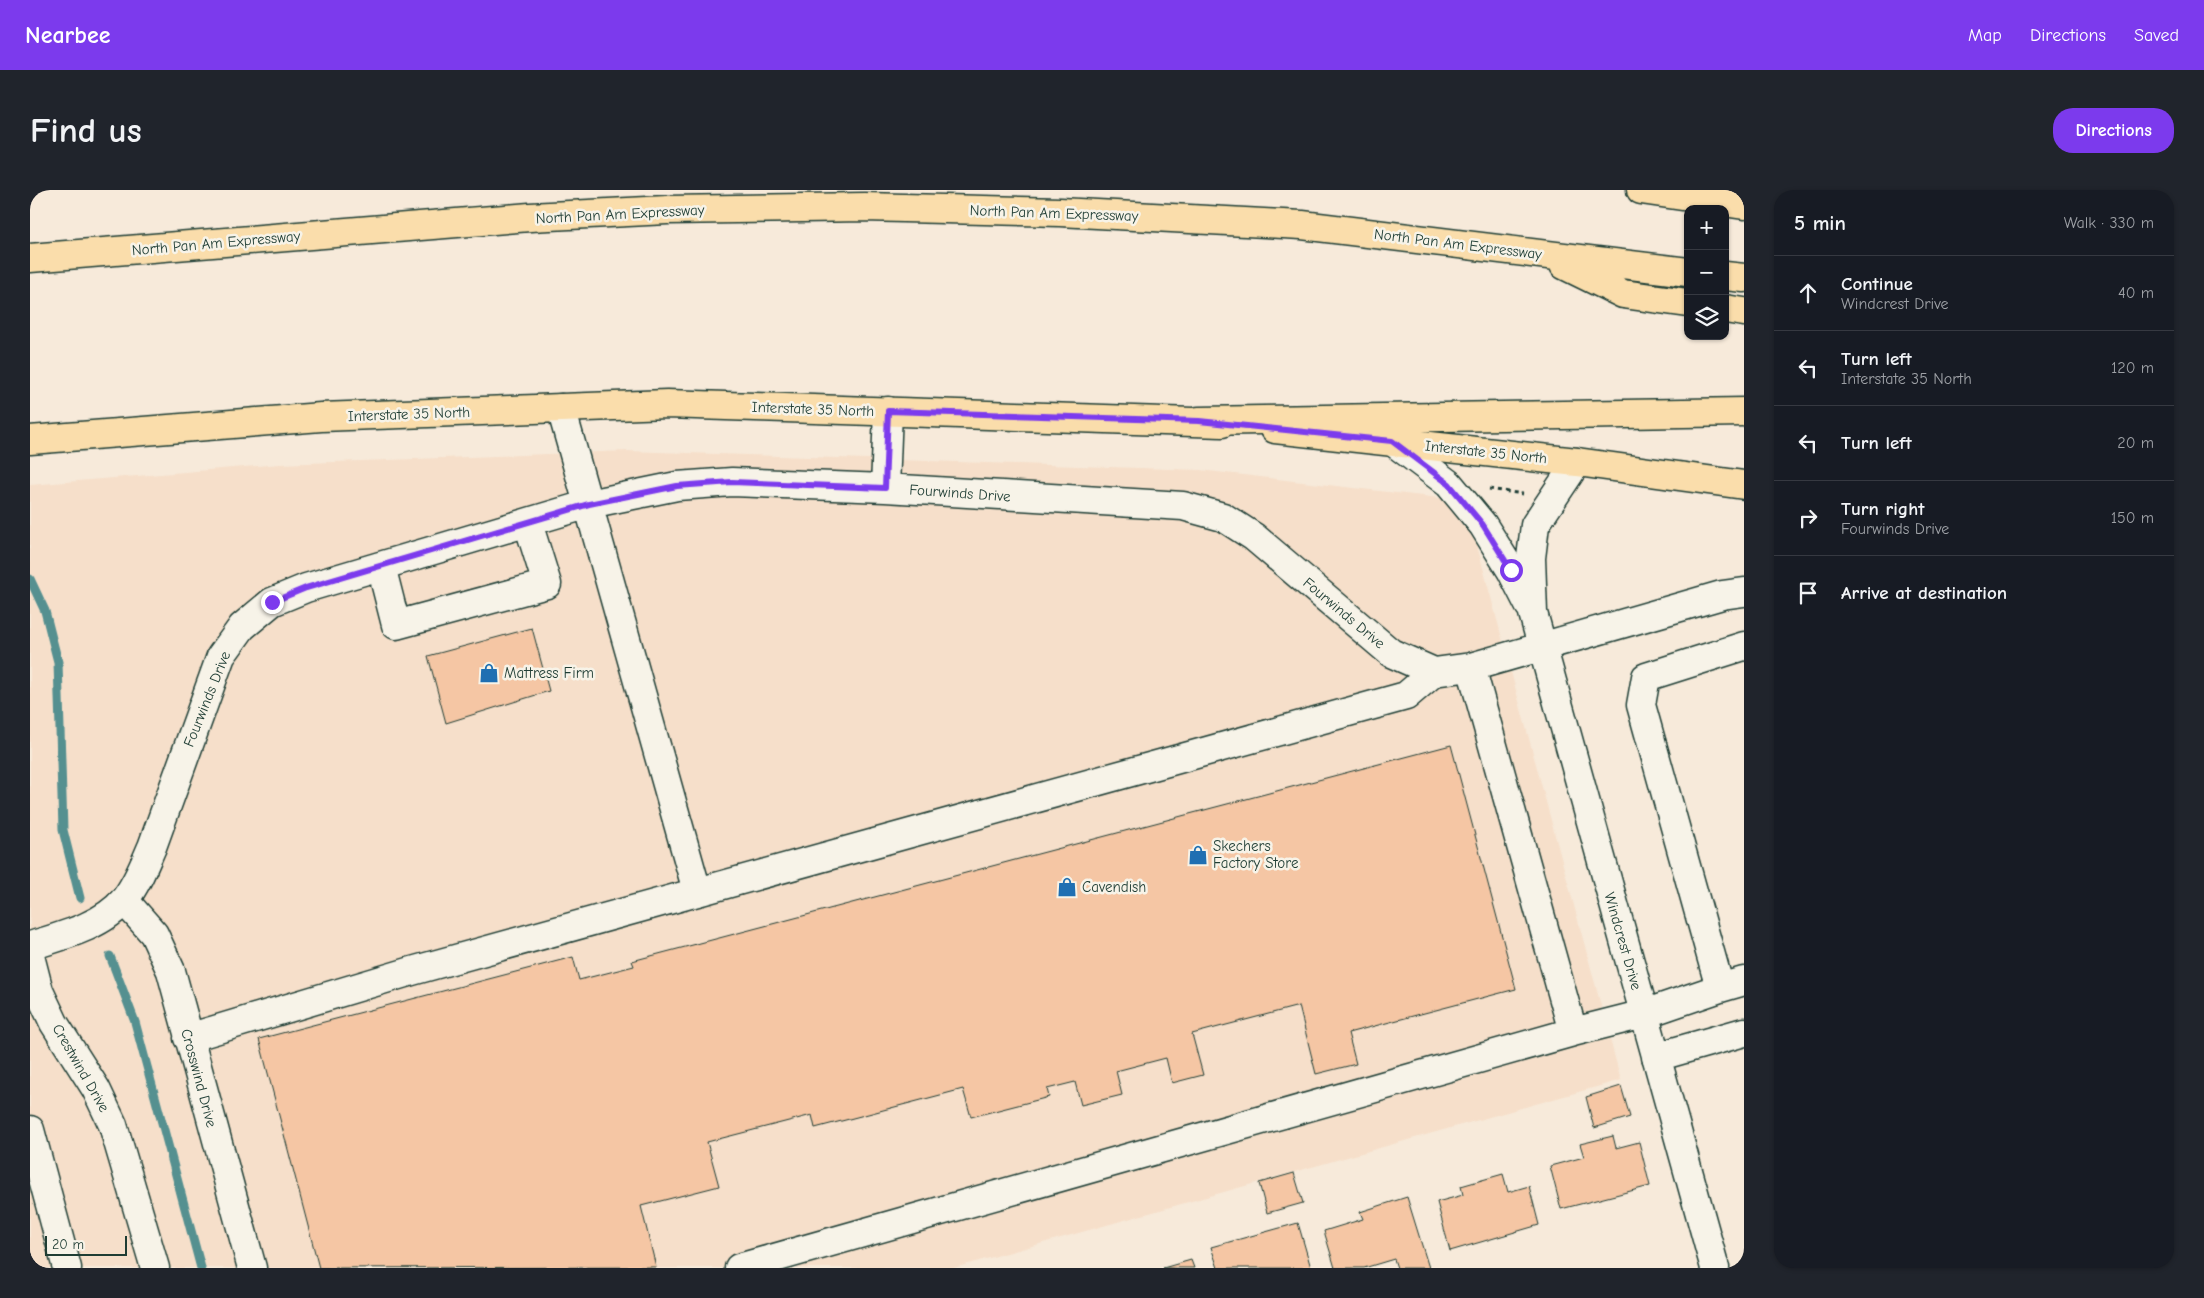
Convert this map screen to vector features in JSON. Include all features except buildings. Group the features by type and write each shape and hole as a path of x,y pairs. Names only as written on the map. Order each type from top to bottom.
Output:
{"main road":[{"path":"1641,190 1744,205"},
{"name":"North Pan Am Expressway","path":"30,258 530,217 667,210 864,207 1060,212 1302,225 1684,272"},
{"path":"1542,255 1623,294 1684,302"},
{"path":"1729,276 1744,278"},
{"path":"1729,310 1744,312"},
{"name":"Interstate 35 North","path":"34,442 320,417 667,404 1199,421 1577,462 1744,485"},
{"path":"1199,421 1744,412"}],"street":[{"path":"561,408 697,891"},
{"path":"885,488 888,411"},
{"name":"Windcrest Drive","path":"1392,441 1449,484 1483,525 1511,570 1533,613 1714,1268"},
{"name":"Windcrest Drive","path":"1533,613 1531,558 1535,525 1577,462"},
{"name":"Fourwinds Drive","path":"30,946 79,930 104,916 124,900 152,848 221,656 242,627 272,602 306,588 589,504 677,486 732,482 885,488 1183,506 1223,517 1254,537 1391,653 1434,672"},
{"path":"381,566 396,625 547,584 528,523"},
{"path":"188,1038 388,978 697,891 1406,696 1434,672 1470,667 1722,595 1744,592"},
{"path":"739,1268 1573,1032 1644,1014 1732,984 1642,705 1646,677 1744,646"},
{"path":"1470,667 1573,1032"},
{"name":"Crosswind Drive","path":"124,900 154,934 171,971 252,1268"},
{"name":"Crestwind Drive","path":"30,956 40,991 54,1023 96,1089 113,1125 155,1268"},
{"path":"1656,1057 1744,1032"},
{"path":"30,1130 67,1268"}],"path":[{"path":"1488,488 1524,494"}],"shaded area":[{"path":"627,451 1200,470 1465,501 1621,1080 954,1268 30,1268 30,485 280,464"}],"waterway":[{"path":"30,579 45,611 58,662 63,830 80,898"},
{"path":"110,956 135,1022 201,1268"}],"place":[{"name":"Mattress Firm","path":"489,673"},
{"name":"Skechers Factory Store","path":"1198,855"},
{"name":"Cavendish","path":"1067,887"}],"route":[{"path":"272,602 306,588 589,504 677,486 732,482 810,487 885,488 888,411 1199,421 1392,441 1449,484 1483,525 1511,570"}]}
